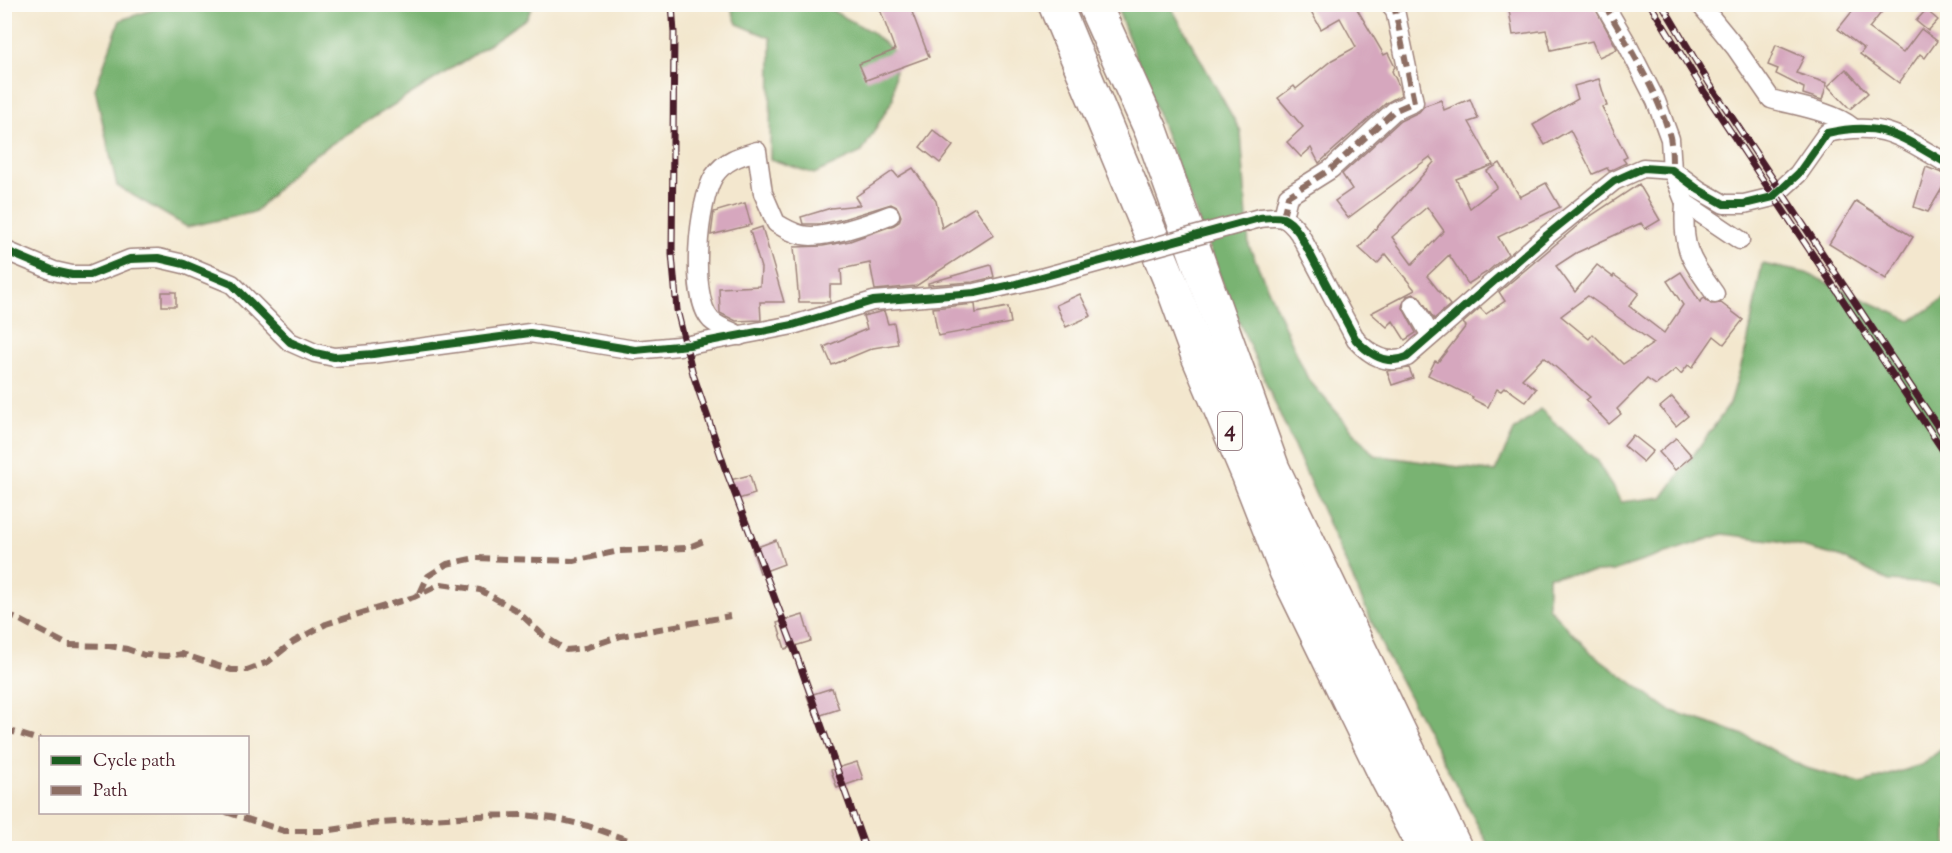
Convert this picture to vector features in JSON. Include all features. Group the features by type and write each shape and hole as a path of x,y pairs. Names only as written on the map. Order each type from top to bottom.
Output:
{"highway":[{"name":"4","path":"1054,4 1172,285 1198,356 1286,571 1424,849"},
{"name":"4","path":"1094,4 1151,130 1273,469 1455,849"}],"street":[{"path":"1604,4 1656,101 1670,139 1672,170 1685,203 1683,227 1686,245 1692,260 1715,294"},
{"path":"1700,4 1735,47 1771,99 1825,112 1852,127"},
{"path":"1283,217 1288,196 1331,169 1394,111 1413,102 1398,6"},
{"path":"4,249 54,271 72,275 90,275 130,260 158,258 184,264 232,284 290,342 315,353 334,357 530,333 635,350 689,345 740,336 793,325 873,301 975,293 1041,278 1260,218 1283,217 1290,221 1299,233 1348,327 1365,350 1385,360 1401,360 1614,181 1643,168 1672,170 1699,190 1724,204 1744,204 1773,197 1798,174 1827,133 1852,127 1878,128 1899,136 1947,164"},
{"path":"740,336 712,320 702,303 698,278 701,214 714,176 732,158 757,151 763,193 776,223 804,236 862,226 890,215"},
{"path":"1685,203 1740,240"},
{"path":"1413,305 1431,336"}],"green space":[{"path":"168,5 533,5 527,18 470,57 304,161 255,212 187,227 117,186 95,89 120,20"},
{"path":"730,5 822,5 870,31 896,53 893,99 862,152 814,174 770,159 771,38 737,24"},
{"path":"1116,5 1170,5 1241,132 1249,246 1308,379 1374,455 1495,472 1514,431 1540,409 1597,461 1621,502 1663,497 1730,404 1747,345 1762,264 1806,273 1911,321 1947,297 1947,583 1945,585 1889,581 1840,557 1779,541 1723,534 1613,571 1548,576 1548,607 1589,651 1669,710 1747,736 1803,767 1861,784 1921,765 1947,745 1947,848 1490,848 1385,652 1225,290"}],"building":[{"path":"878,4 909,4 929,57 866,80 859,64 895,50"},
{"path":"1307,4 1365,4 1357,9 1384,55 1388,53 1395,67 1392,71 1401,95 1386,103 1319,163 1311,148 1301,157 1287,142 1303,127 1278,98 1294,86 1296,89 1332,60 1356,47 1340,18 1321,29"},
{"path":"1508,4 1593,4 1617,49 1599,57 1592,41 1551,50 1546,30 1513,35"},
{"path":"1858,4 1888,4 1869,28 1903,53 1921,29 1937,41 1925,58 1920,54 1899,83 1860,54 1864,49 1838,29"},
{"path":"1926,10 1938,20 1928,31 1916,21"},
{"path":"1776,45 1804,57 1796,73 1827,83 1822,100 1803,94 1804,88 1776,74 1778,69 1768,65"},
{"path":"1846,69 1868,93 1850,109 1828,86"},
{"path":"1599,79 1607,106 1602,107 1627,157 1623,159 1626,163 1609,171 1607,168 1593,174 1570,130 1545,145 1533,125 1578,99 1574,86"},
{"path":"1470,99 1478,119 1469,122 1493,165 1456,179 1470,208 1497,187 1487,171 1500,163 1520,197 1546,183 1560,207 1498,237 1508,254 1468,284 1449,255 1427,276 1450,305 1434,319 1419,296 1414,294 1407,296 1402,306 1416,333 1405,340 1393,321 1387,327 1371,313 1415,290 1386,254 1377,264 1359,248 1434,162 1430,157 1348,218 1335,201 1352,189 1342,174 1400,121 1419,112 1424,106 1441,100 1444,110","holes":["1427,207 1444,231 1412,264 1392,237"]},
{"path":"933,130 953,146 940,163 920,147"},
{"path":"1926,167 1947,175 1947,180 1928,212 1914,207"},
{"path":"913,168 936,201 942,228 975,207 994,235 916,286 875,290 870,263 841,269 842,285 830,285 830,302 799,302 794,247 823,246 850,241 894,225 899,222 901,216 897,207 891,204 820,224 803,224 801,217 831,208 860,205 855,197 893,171 898,177"},
{"path":"1639,184 1660,220 1645,229 1641,223 1576,253 1556,266 1575,292 1597,265 1639,293 1629,306 1664,333 1683,305 1667,281 1681,272 1700,302 1704,298 1711,304 1721,303 1743,320 1724,344 1714,336 1692,368 1688,365 1681,374 1676,369 1656,385 1647,379 1617,409 1621,414 1609,424 1586,400 1590,397 1544,357 1522,379 1536,389 1526,402 1505,387 1501,391 1497,389 1488,407 1428,375 1435,361 1438,362 1466,326 1463,323 1480,308 1486,314 1505,301 1499,292 1583,221","holes":["1588,296 1654,343 1623,364 1593,334 1589,339 1561,316"]},
{"path":"1856,201 1913,237 1886,279 1829,244"},
{"path":"745,203 751,225 711,235 714,212"},
{"path":"762,227 784,302 760,302 761,320 736,321 720,313 719,288 760,286 761,268 750,231"},
{"path":"991,265 994,277 973,282 928,285 928,283"},
{"path":"162,292 176,292 176,306 162,306"},
{"path":"1080,294 1091,316 1066,327 1056,305"},
{"path":"975,304 976,313 1008,307 1011,323 938,336 933,308"},
{"path":"884,311 888,324 894,323 898,344 873,348 832,365 824,347 867,329 863,316"},
{"path":"1409,368 1413,378 1392,385 1387,371"},
{"path":"1672,397 1688,416 1676,426 1660,407"},
{"path":"1633,435 1653,451 1643,462 1624,446"},
{"path":"1676,438 1692,456 1675,470 1659,452"},
{"path":"750,475 755,494 735,500 730,480"},
{"path":"776,540 784,564 760,573 752,549"},
{"path":"803,615 811,641 785,649 777,623"},
{"path":"832,688 839,709 815,717 807,696"},
{"path":"857,762 863,779 837,788 831,770"}],"railway":[{"path":"672,4 674,33 672,254 677,310 693,374 725,468 796,654 865,848"},
{"path":"1650,4 1705,93 1948,458"},
{"path":"1662,4 1709,83 1948,442"}],"marked path":[{"path":"1283,217 1288,196 1331,169 1394,111 1414,102 1395,10 1390,4"},
{"path":"1395,10 1407,4"},
{"path":"1604,4 1642,69 1665,120 1672,149 1672,170"},
{"path":"420,593 428,576 447,564 475,558 574,561 619,551 687,548 704,541"},
{"path":"4,614 68,645 109,646 144,655 182,654 231,670 247,670 268,662 293,642 326,624 414,597 441,584 480,590 516,610 544,636 566,650 585,648 621,636 730,616"},
{"path":"4,729 39,740"},
{"path":"232,814 284,831 325,831 370,824 471,816 524,815 553,818 588,826 651,848"}],"cycle path":[{"path":"4,250 54,271 72,275 90,275 130,259 158,258 184,264 232,284 290,342 315,353 334,357 530,333 635,350 689,345 793,325 873,301 975,293 1260,218 1278,217 1290,223 1299,233 1356,340 1373,354 1392,360 1407,357 1547,235 1614,181 1643,168 1672,170 1699,190 1724,204 1744,204 1773,197 1798,174 1827,133 1847,129 1878,130 1891,134 1948,164"}]}
